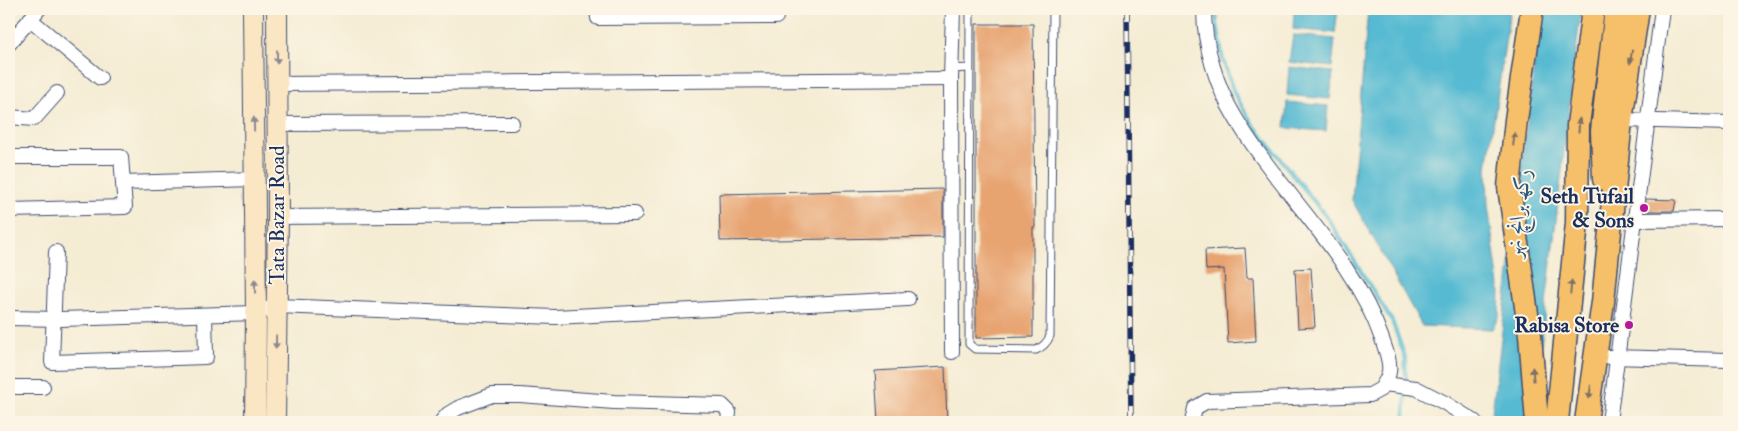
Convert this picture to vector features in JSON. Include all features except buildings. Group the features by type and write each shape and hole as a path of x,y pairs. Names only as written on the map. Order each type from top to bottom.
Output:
{"main road":[{"path":"1532,9 1516,120 1509,187 1530,335 1537,422"},
{"path":"1557,422 1577,223 1578,125 1593,9"},
{"path":"1586,422 1596,356 1614,303 1607,254 1602,131 1616,9"},
{"path":"1607,254 1622,120 1638,9"}],"street":[{"name":"Tata Bazar Road","path":"253,9 256,313 255,422"},
{"name":"Tata Bazar Road","path":"275,422 278,217 277,9"},
{"path":"597,9 598,18 776,18"},
{"path":"952,352 951,74 953,9"},
{"path":"1204,9 1204,22 1222,93 1235,118 1332,247 1360,289 1387,352 1389,385"},
{"path":"1609,422 1618,357 1614,303 1635,220 1662,9"},
{"path":"9,44 34,14 100,78"},
{"path":"276,84 951,74"},
{"path":"9,117 34,119 57,93"},
{"path":"1622,120 1729,123"},
{"path":"277,124 512,123"},
{"path":"9,157 121,157 125,207 9,210"},
{"path":"123,183 254,179"},
{"path":"278,217 635,214"},
{"path":"1635,220 1729,219"},
{"path":"56,252 52,362 206,357 205,314"},
{"path":"9,318 53,319 256,313 276,306 555,317 908,299"},
{"path":"1596,356 1729,360"},
{"path":"1192,422 1195,408 1207,401 1370,395 1389,385 1416,388 1445,402 1475,422"},
{"path":"9,387 43,387"},
{"path":"441,422 448,414 458,408 492,395 520,395 614,402 722,404 729,412 728,422"}],"lane":[{"path":"970,9 969,344 976,349 1036,350 1043,347 1048,342 1050,336 1053,9"},
{"path":"951,74 969,68"}],"water":[{"path":"1294,9 1338,9 1335,33 1293,29"},
{"path":"1368,9 1510,9 1487,168 1488,206 1500,293 1499,317 1492,329 1422,326 1352,200"},
{"name":"رکھ برانچ نہر","path":"1541,9 1581,9 1532,422 1491,422"},
{"path":"1293,35 1335,39 1332,67 1289,62"},
{"path":"1289,67 1333,72 1330,99 1287,95"},
{"path":"1287,102 1328,106 1326,131 1285,128"}],"waterway":[{"path":"1216,9 1223,60 1234,93 1252,123 1328,219 1392,321 1405,357 1406,383"},
{"path":"1404,422 1406,390"}],"railway":[{"path":"1127,9 1131,422"}],"place":[{"name":"Seth Tufail & Sons","path":"1644,208"},
{"name":"Rabisa Store","path":"1629,325"}]}
